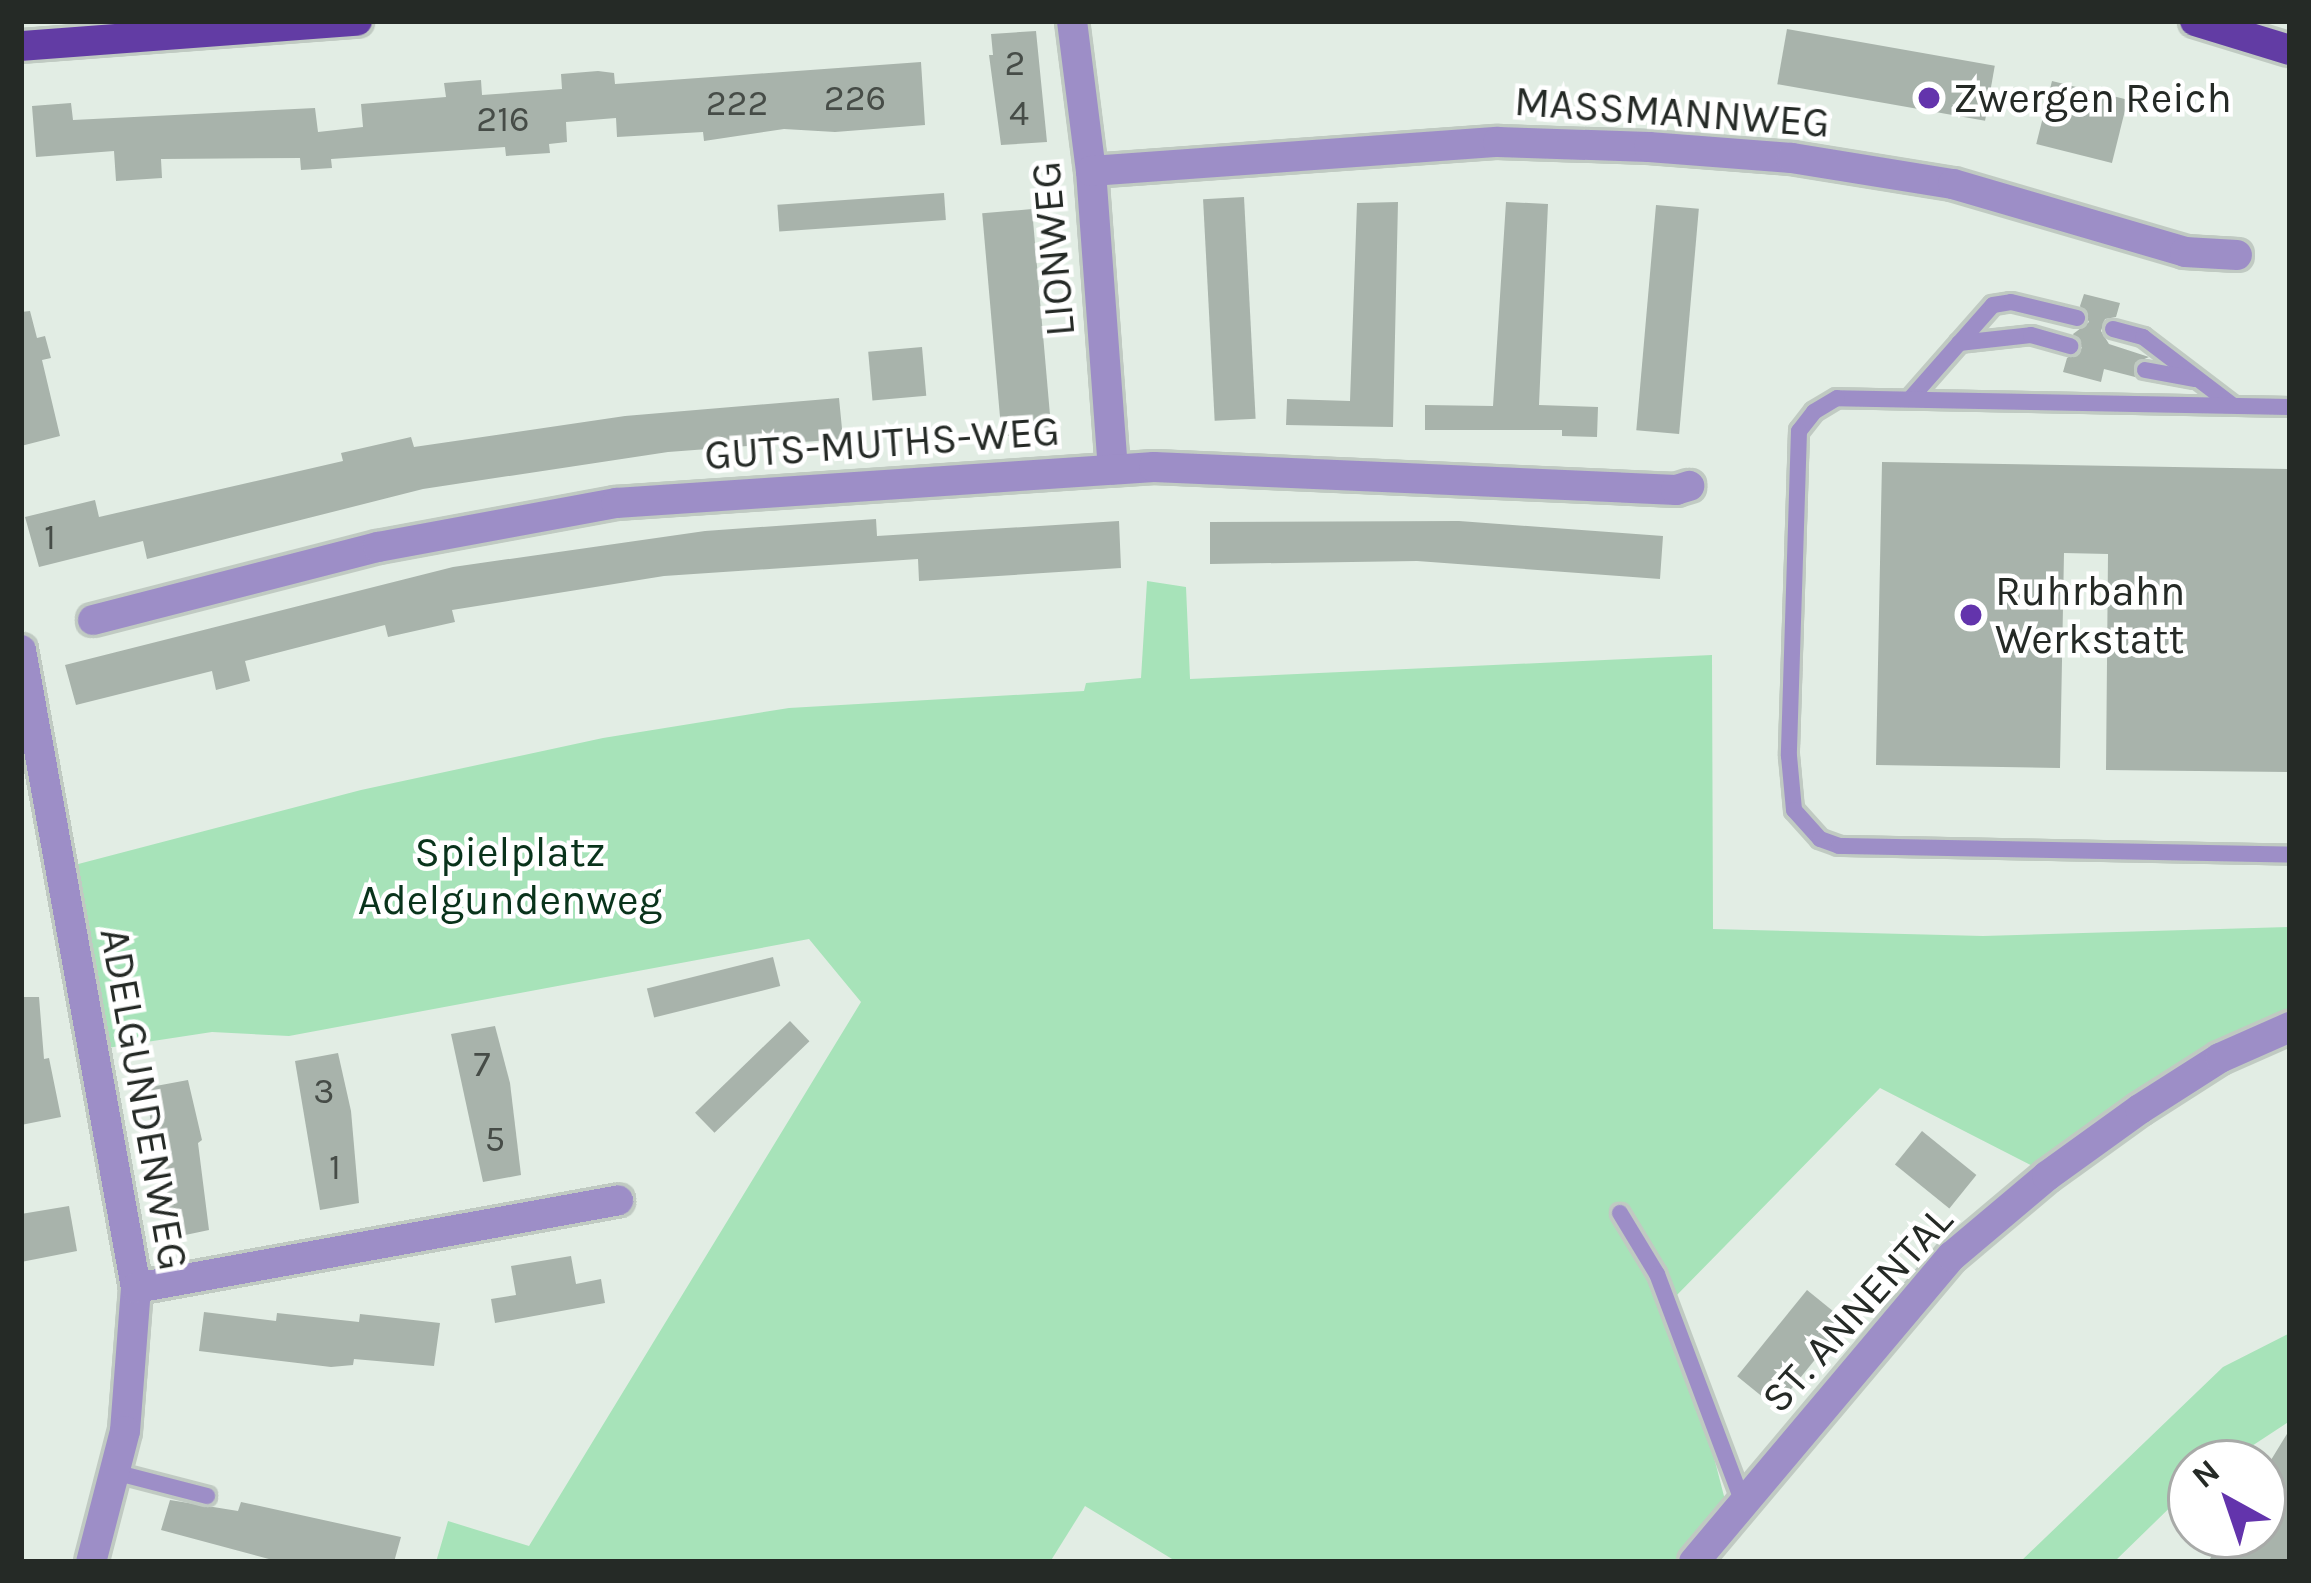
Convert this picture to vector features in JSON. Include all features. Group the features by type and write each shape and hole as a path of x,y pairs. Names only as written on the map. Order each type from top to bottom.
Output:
{"main road":[{"path":"21,46 357,21"},
{"path":"2195,21 2290,50"}],"street":[{"name":"LIONWEG","path":"1072,21 1091,171 1113,469"},
{"name":"MASSMANNWEG","path":"1091,171 1498,142 1649,147 1792,158 1953,184 2185,252 2237,255"},
{"name":"GUTS-MUTHS-WEG","path":"93,620 378,547 616,503 1205,466 1676,490 1689,486"},
{"name":"ADELGUNDENWEG","path":"21,650 136,1288 134,1360 118,1473 91,1562"},
{"name":"ST. ANNENTAL","path":"1694,1562 1952,1256 2047,1176 2140,1109 2220,1058 2290,1028"},
{"path":"136,1288 619,1200"}],"lane":[{"path":"1910,399 1993,305 2011,302 2077,319"},
{"path":"2113,329 2144,337 2232,405"},
{"path":"1959,343 2031,335 2070,346"},
{"path":"2145,370 2201,380"},
{"path":"2290,407 1837,398 1814,412 1799,430 1789,756 1794,810 1807,827 1839,846 2290,855"},
{"path":"1621,1214 1658,1274 1742,1503"},
{"path":"118,1473 208,1496"}],"green space":[{"name":"Spielplatz Adelgundenweg","path":"1147,581 1186,587 1190,679 1712,655 1713,929 1983,936 2290,927 2290,1026 2048,1174 1880,1088 1673,1299 1725,1500 1674,1562 1177,1562 1085,1506 1050,1562 436,1562 448,1521 529,1546 861,1002 809,939 289,1036 212,1032 94,1050 63,868 361,790 603,738 789,708 1084,691 1086,683 1141,678"},
{"path":"2290,1333 2290,1421 2263,1439 2167,1439 2167,1510 2114,1562 2020,1562 2223,1367"}],"building":[{"name":"Zwergen Reich","path":"1787,29 1995,66 1985,121 1777,84"},
{"path":"1036,31 1047,142 1001,145 989,55 993,55 991,34"},
{"path":"921,62 925,125 835,132 784,129 704,141 703,132 617,137 616,118 566,122 567,142 549,144 550,153 506,156 505,147 331,159 332,168 301,170 300,158 161,159 162,178 116,181 114,151 36,157 32,106 71,103 73,120 315,108 318,132 363,127 361,104 446,97 444,83 481,80 482,95 562,89 561,74 598,71 614,73 615,84"},
{"path":"2052,81 2128,100 2112,163 2036,144"},
{"path":"944,193 946,220 779,232 777,205"},
{"path":"1244,197 1256,419 1215,421 1203,199"},
{"path":"1398,202 1393,427 1286,425 1287,399 1350,401 1357,203"},
{"path":"1506,202 1548,204 1539,405 1598,407 1597,437 1562,436 1562,430 1425,430 1425,405 1493,406"},
{"path":"1656,205 1699,209 1679,434 1636,430"},
{"path":"1032,209 1052,432 1002,437 982,213"},
{"path":"2084,294 2120,303 2116,317 2105,319 2101,331 2109,344 2149,357 2135,363 2135,377 2104,369 2101,382 2063,372 2067,358 2082,348 2073,334 2089,322 2080,306"},
{"path":"30,311 37,338 45,336 51,358 42,360 60,436 21,446 21,312"},
{"path":"922,347 926,396 872,401 868,352"},
{"path":"839,398 843,439 668,452 423,489 147,559 143,541 39,567 25,517 95,500 99,517 343,461 341,453 411,437 414,447 625,416"},
{"path":"1882,462 2290,469 2290,772 2106,770 2108,554 2064,553 2060,768 1876,765"},
{"path":"876,519 877,536 1119,521 1121,568 919,581 918,559 664,576 452,610 455,622 388,637 385,625 245,661 250,681 216,690 212,671 76,705 65,665 453,567 705,531"},
{"path":"1459,521 1663,536 1660,579 1417,561 1210,564 1210,522"},
{"path":"773,957 780,986 654,1018 647,988"},
{"path":"21,997 39,997 44,1059 49,1058 61,1117 21,1125"},
{"path":"790,1021 809,1041 714,1133 695,1113"},
{"path":"495,1026 510,1083 521,1175 483,1182 451,1034"},
{"path":"338,1053 351,1111 359,1203 320,1210 295,1061"},
{"path":"188,1080 202,1140 198,1143 209,1230 171,1238 145,1088"},
{"path":"1922,1131 1976,1175 1949,1208 1895,1164"},
{"path":"69,1206 77,1251 21,1262 21,1214"},
{"path":"571,1256 576,1284 601,1279 605,1303 495,1323 491,1299 516,1295 511,1266"},
{"path":"1807,1290 1846,1321 1776,1408 1737,1376"},
{"path":"204,1312 276,1321 277,1313 359,1322 360,1314 440,1323 434,1366 354,1359 353,1365 331,1367 199,1351"},
{"path":"2290,1429 2290,1562 2208,1562 2287,1559 2284,1439"},
{"path":"170,1500 238,1511 241,1502 401,1537 394,1562 280,1562 161,1530"}],"place":[{"name":"Zwergen Reich","path":"1929,98"},
{"name":"Ruhrbahn Werkstatt","path":"1971,615"}]}
